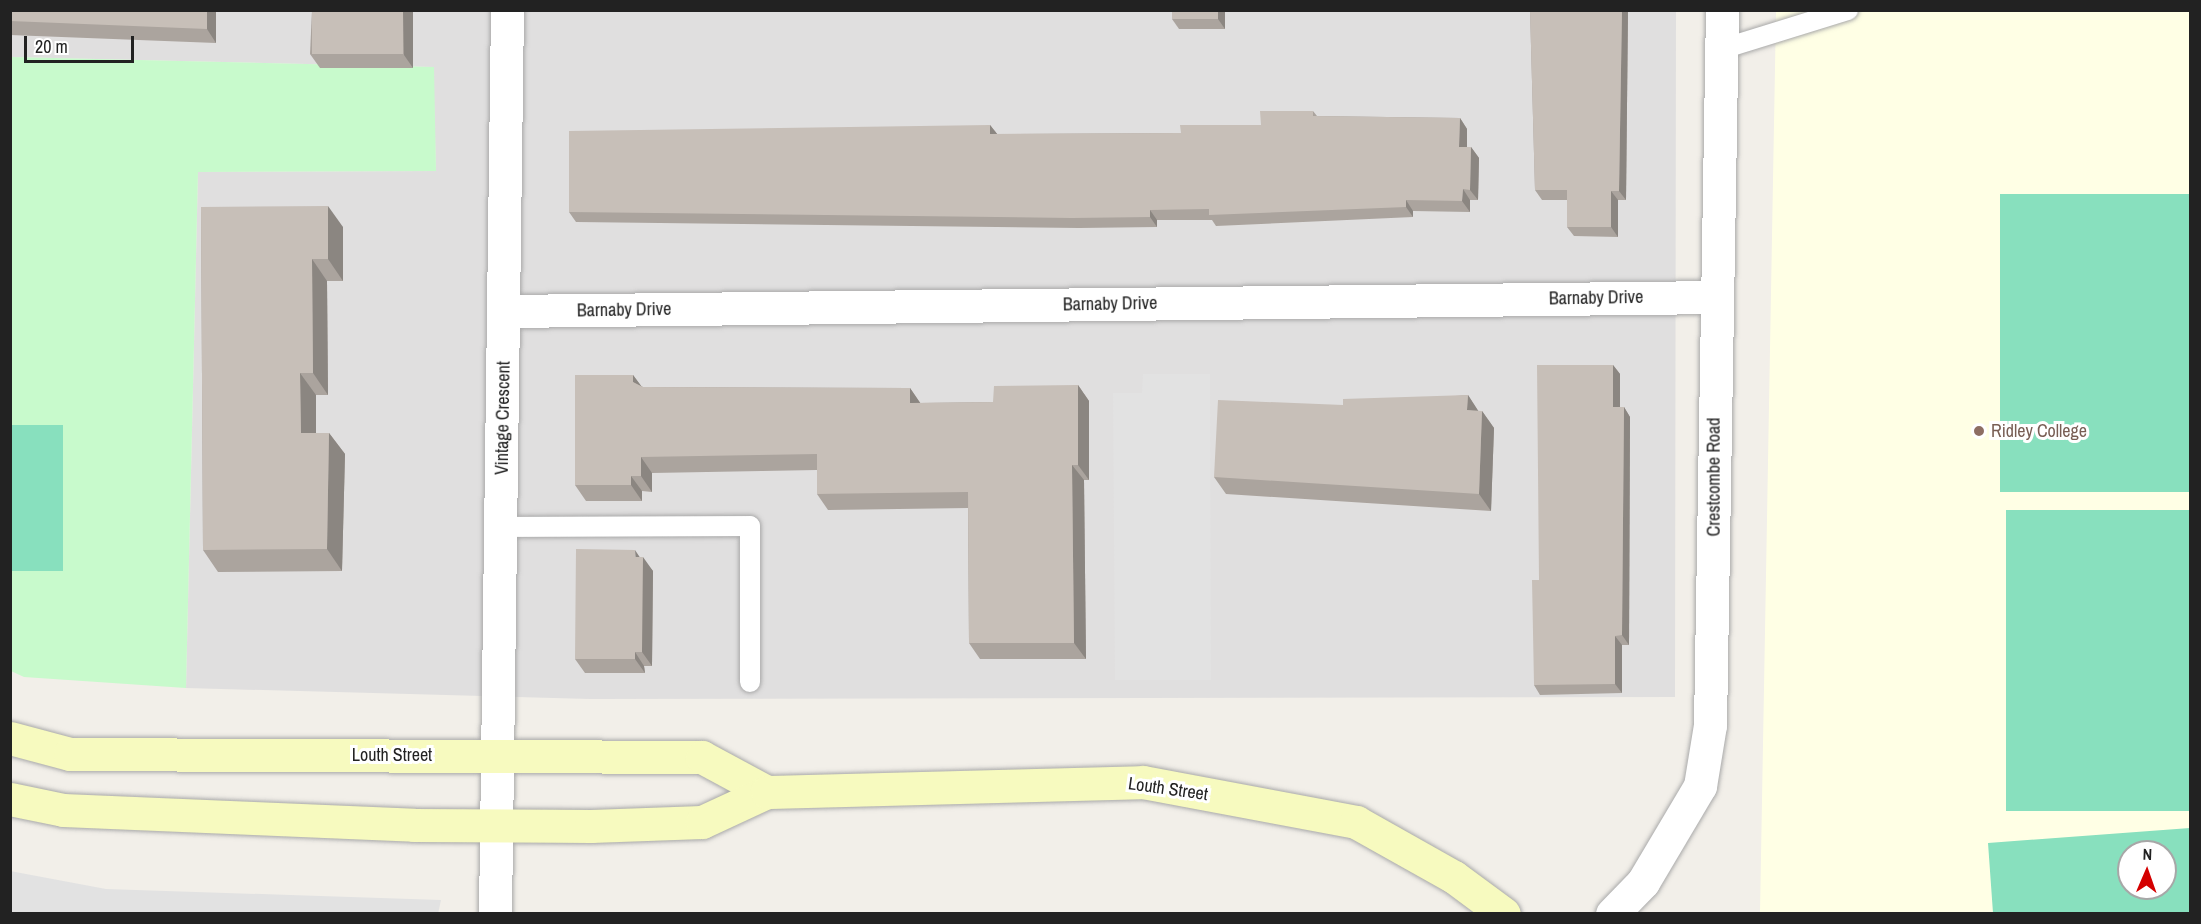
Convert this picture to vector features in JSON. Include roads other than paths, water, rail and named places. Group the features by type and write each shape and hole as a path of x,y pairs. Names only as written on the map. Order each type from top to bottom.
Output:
{"main road":[{"name":"Louth Street","path":"10,738 70,754 702,757 767,792"},
{"name":"Louth Street","path":"10,799 63,810 497,825 702,822 767,792 1143,782 1356,822 1454,877 1504,914"}],"street":[{"name":"Vintage Crescent","path":"495,914 505,311 507,10"},
{"name":"Crestcombe Road","path":"1612,914 1643,882 1700,786 1709,735 1715,297 1722,10"},
{"name":"Barnaby Drive","path":"505,311 1715,297"}],"lane":[{"path":"1722,49 1848,10"},
{"path":"501,527 750,526 750,682"}],"place":[{"name":"Ridley College","path":"1979,431"}]}
